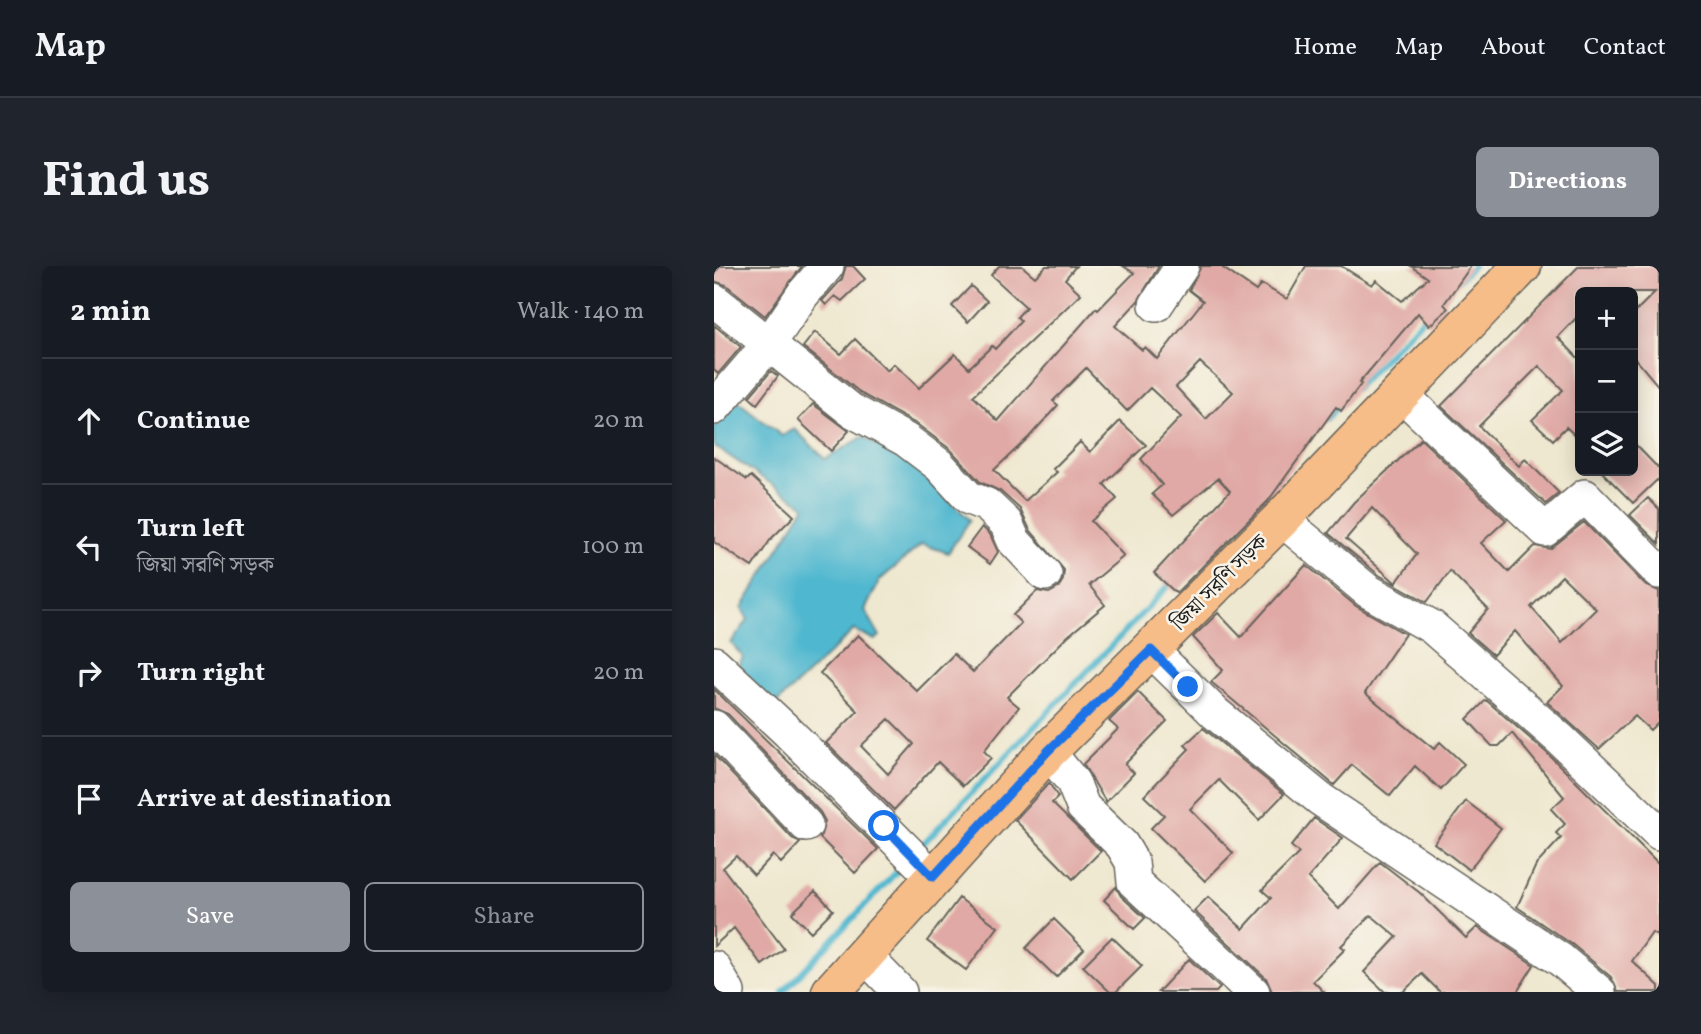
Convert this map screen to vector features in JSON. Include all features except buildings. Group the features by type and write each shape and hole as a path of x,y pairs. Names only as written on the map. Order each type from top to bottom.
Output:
{"main road":[{"name":"জিয়া সরণি সড়ক","path":"831,992 1048,751 1281,519 1522,266"}],"street":[{"path":"714,408 769,344 803,294 827,266"},
{"path":"1156,305 1182,266"},
{"path":"714,300 851,411 906,440 939,465 969,498 987,505 1006,523 1014,541 1045,574"},
{"path":"1401,394 1545,530 1585,496 1659,572"},
{"path":"1281,519 1368,591 1432,627 1561,740 1659,833"},
{"path":"1151,650 1215,713 1320,799 1562,960 1599,992"},
{"path":"714,663 788,732 933,877"},
{"path":"714,727 806,825"},
{"path":"1048,751 1073,782 1083,807 1122,845 1132,862 1135,882 1251,991"},
{"path":"864,955 900,992"},
{"path":"714,968 728,992"}],"water":[{"path":"735,399 782,436 795,429 825,459 863,437 917,469 970,520 948,553 922,544 880,580 865,610 880,636 875,640 854,630 776,704 737,670 743,657 731,643 748,620 742,608 805,506 714,446 714,429"}],"waterway":[{"path":"1459,280 1473,266"},
{"path":"1355,389 1428,313"},
{"path":"1326,419 1343,402"},
{"path":"919,848 1172,582"},
{"path":"783,992 904,864"}],"route":[{"path":"884,826 933,877 1048,751 1151,650 1188,687"}]}
